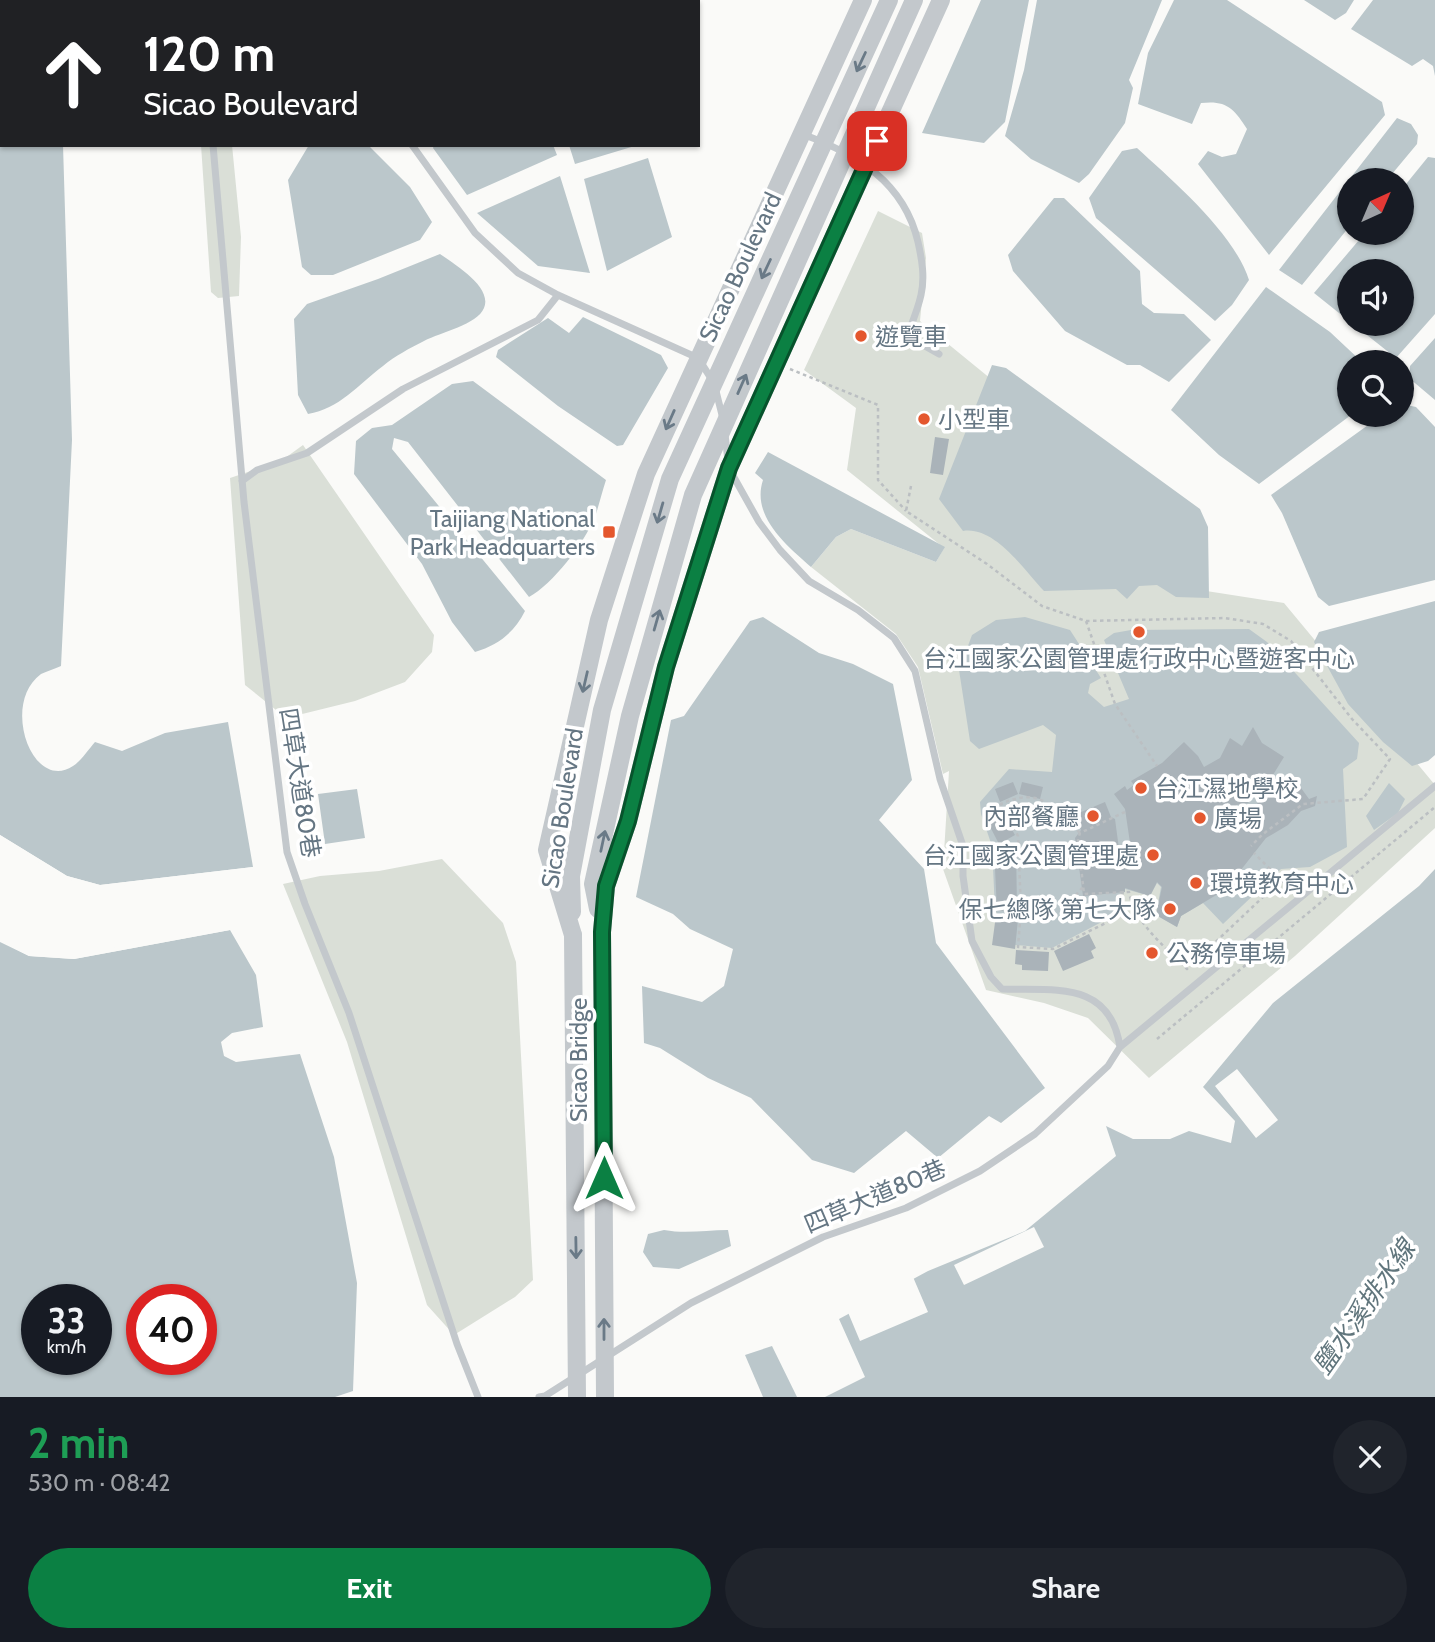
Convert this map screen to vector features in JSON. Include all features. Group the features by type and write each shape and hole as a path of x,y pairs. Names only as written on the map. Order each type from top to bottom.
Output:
{"street":[{"name":"Sicao Boulevard","path":"573,935 547,850 599,620 646,474 863,0"},
{"name":"Sicao Boulevard","path":"573,935 571,876 602,710 670,479 889,0"},
{"name":"Sicao Boulevard","path":"602,932 593,884 630,716 693,495 914,0"},
{"path":"602,932 606,886 628,821 666,667 729,468 941,0"},
{"name":"Sicao Bridge","path":"602,932 605,1397"},
{"name":"Sicao Bridge","path":"573,935 577,1397"}],"lane":[{"path":"803,134 867,164 898,194 918,241 923,264 921,294 907,336 939,354"},
{"name":"四草大道80巷","path":"214,147 242,481 287,852 349,1013 457,1344 478,1397"},
{"path":"413,147 475,233 518,273 558,295 698,358 714,383 724,424 729,468 759,522 809,581 858,610 894,638 915,671 940,779 963,846 963,876 972,941 991,977 1002,989 1090,996 1108,1012 1118,1029 1121,1047"},
{"path":"242,481 257,470 307,453 403,389 538,320 558,295"},
{"name":"四草大道80巷","path":"539,1397 545,1396 691,1303 823,1237 906,1208 980,1171 1035,1134 1108,1066 1121,1047 1435,786"}],"path":[{"path":"790,369 840,392 878,405 878,480 906,511 987,564 1042,606 1086,621 1226,618 1263,624 1292,641 1352,719 1390,758 1363,799 1303,804 1251,846"},
{"path":"906,511 911,486"},
{"path":"1086,621 1115,704 1157,766"},
{"path":"1080,834 1048,802 1019,796 1001,804 1018,836 1021,909 1018,947 1053,949 1118,917 1123,891"},
{"path":"1157,1039 1435,807"},
{"path":"1125,812 1080,834 1078,839 1084,894 1129,892 1131,905 1160,942 1186,969 1281,880 1254,853"},
{"path":"1021,909 1038,899 1066,906 1083,887"}],"shaded area":[{"path":"201,147 232,147 241,237 239,296 218,298 211,292"},
{"name":"台江國家公園管理處行政中心暨遊客中心","path":"878,211 922,233 926,258 920,321 1111,477 1200,590 1284,603 1435,785 1435,828 1295,956 1149,1078 1088,1018 1044,1003 986,990 943,869 949,771 943,774 918,667 896,634 811,567 836,537 851,529 936,562 944,548 847,470 856,408 804,370"},
{"path":"303,445 434,635 432,652 405,682 355,701 286,718 245,685 230,478 281,461"},
{"path":"442,859 503,923 516,962 533,1280 515,1297 454,1335 427,1305 347,1042 283,884 320,876 379,871"}],"water":[{"path":"981,0 1029,0 1005,122 984,143 922,133"},
{"path":"1037,0 1162,0 1129,80 1133,88 1125,123 1089,174 1079,183 1031,159 1005,136 1024,70"},
{"path":"1174,0 1227,0 1382,102 1385,115 1341,168 1337,168 1337,173 1269,255 1198,164 1208,151 1222,157 1236,154 1247,129 1238,116 1223,104 1201,103 1192,124 1138,104 1148,53"},
{"path":"1304,0 1354,0 1346,13 1335,20"},
{"path":"1373,0 1435,0 1435,76 1433,66 1423,59 1412,66 1351,29"},
{"path":"1397,118 1411,124 1418,135 1417,144 1397,168 1358,168"},
{"path":"0,147 63,147 72,440 61,666 41,674 29,688 23,705 27,741 34,757 45,767 58,771 76,764 95,742 122,751 165,733 228,722 253,867 100,885 67,876 0,835"},
{"path":"308,147 370,147 410,187 432,222 420,240 333,275 311,275 302,267 288,180"},
{"path":"554,147 557,155 467,195 433,148"},
{"path":"570,147 631,147 575,164"},
{"path":"1137,148 1201,209 1241,262 1249,280 1232,305 1215,321 1096,218 1089,198 1122,151"},
{"path":"1428,157 1435,158 1435,314 1403,350 1386,350 1368,336 1414,336 1414,259 1343,259 1355,245 1414,245 1414,174"},
{"path":"648,158 672,237 607,271 584,179"},
{"path":"560,176 590,273 538,266 477,213"},
{"path":"1337,195 1337,242 1302,285 1279,270"},
{"path":"1054,198 1064,198 1140,271 1142,304 1154,313 1184,314 1211,340 1169,382 1140,365 1127,365 1065,331 1013,271 1008,255"},
{"path":"440,254 478,284 485,300 480,314 466,324 403,352 339,402 308,414 298,395 294,319 307,304"},
{"path":"1337,266 1337,311 1314,293"},
{"path":"1266,287 1330,332 1349,350 1337,350 1337,426 1259,484 1219,455 1171,410"},
{"path":"583,317 661,355 668,368 623,445 617,446 558,406 496,357 498,350 548,318 569,333"},
{"path":"1435,338 1435,400 1414,382 1414,362"},
{"path":"992,365 1006,368 1200,509 1208,527 1209,598 1176,597 1157,585 1139,586 1127,599 1116,589 1044,591 997,542 975,531 963,531 939,499"},
{"path":"473,381 606,480 595,517 583,539 558,573 529,597 408,442 394,438 392,449 525,611 516,626 504,637 475,652 452,622 422,564 354,474 356,441 372,428 392,425 452,384"},
{"path":"1416,407 1435,427 1435,580 1329,606 1318,597 1282,513 1271,495 1365,427 1414,427"},
{"path":"768,452 945,547 936,562 851,529 836,537 811,567 791,549 766,518 762,506 763,480 755,473"},
{"path":"1435,601 1435,755 1428,761 1412,766 1383,742 1348,704 1314,642 1319,632"},
{"path":"763,617 819,653 853,664 893,684 912,780 879,820 924,869 936,943 1045,1088 1001,1123 989,1116 938,1158 906,1131 854,1173 812,1160 751,1098 708,1078 660,1048 644,1043 642,986 702,1002 724,986 733,949 690,929 673,914 636,897 671,720 684,716 750,621"},
{"path":"1025,617 1070,630 1101,678 1090,684 1088,693 1104,707 1129,699 1104,640 1114,633 1131,630 1249,629 1267,642 1359,743 1357,759 1343,769 1347,847 1310,867 1281,869 1223,924 1203,903 1181,916 1177,927 1156,915 1161,887 1157,883 1150,896 1125,889 1125,892 1120,893 1115,915 1052,948 1015,945 995,910 992,846 981,814 980,802 1009,769 1052,772 1056,735 1043,725 979,749 970,741 959,670 972,635 996,620"},
{"path":"1389,783 1405,799 1398,813 1374,830 1366,816"},
{"path":"357,789 365,838 325,844 318,794"},
{"name":"鹽水溪排水線","path":"1435,869 1435,1397 825,1397 865,1377 839,1319 928,1271 1025,1231 1116,1156 1106,1126 1133,1139 1170,1139 1189,1131 1231,1143 1235,1121 1203,1087 1273,1003 1419,886"},
{"path":"230,930 256,975 263,1027 232,1033 221,1042 224,1056 236,1062 300,1054 334,1157 357,1283 353,1391 335,1397 0,1397 0,942 29,956 74,959"},
{"path":"664,1230 728,1230 731,1246 679,1269 653,1267 643,1252 648,1234"},
{"path":"772,1346 797,1397 763,1397 745,1355"}],"pier":[{"path":"0,835 67,876 100,885 253,867 252,870 99,889 66,879 0,839"},
{"path":"230,926 233,928 230,930 74,959 29,956 0,941 0,938 30,953 73,955"},
{"path":"1237,1069 1278,1120 1256,1138 1215,1086"},
{"path":"1034,1227 1044,1247 964,1285 954,1265"},
{"path":"913,1277 928,1312 860,1341 847,1310"}],"building":[{"path":"935,437 949,439 943,475 930,473"},
{"path":"1253,727 1262,743 1284,757 1268,783 1286,790 1296,781 1309,799 1317,796 1315,806 1301,811 1288,825 1266,838 1233,880 1218,894 1181,916 1177,927 1156,915 1162,887 1157,882 1150,896 1125,888 1125,892 1083,896 1075,838 1081,830 1074,815 1105,802 1111,817 1115,819 1121,864 1133,863 1125,809 1114,794 1125,786 1127,790 1134,785 1131,781 1162,763 1184,742 1198,756 1204,767 1220,758 1230,738 1242,746","holes":["1261,789 1267,795 1243,816 1236,805 1248,803"]},
{"path":"1013,782 1018,794 1000,802 995,789"},
{"path":"1022,782 1043,787 1040,799 1019,794"},
{"path":"999,806 1015,835 999,844 984,815"},
{"path":"994,846 1016,846 1017,910 997,911"},
{"path":"996,915 1018,919 1015,949 992,945"},
{"path":"1089,934 1096,948 1091,951 1094,958 1063,971 1054,951"},
{"path":"1016,950 1049,952 1048,971 1022,970 1022,965 1015,964"}],"place":[{"name":"遊覽車","path":"861,336"},
{"name":"小型車","path":"924,419"},
{"name":"Taijiang National Park Headquarters","path":"609,532"},
{"name":"台江國家公園管理處行政中心暨遊客中心","path":"1139,632"},
{"name":"台江濕地學校","path":"1141,788"},
{"name":"內部餐廳","path":"1093,816"},
{"name":"廣場","path":"1200,818"},
{"name":"台江國家公園管理處","path":"1153,855"},
{"name":"環境教育中心","path":"1196,883"},
{"name":"保七總隊 第七大隊","path":"1170,909"},
{"name":"公務停車場","path":"1152,953"}],"route":[{"path":"604,1178 602,932 606,886 628,821 666,667 729,468 877,141"}]}
